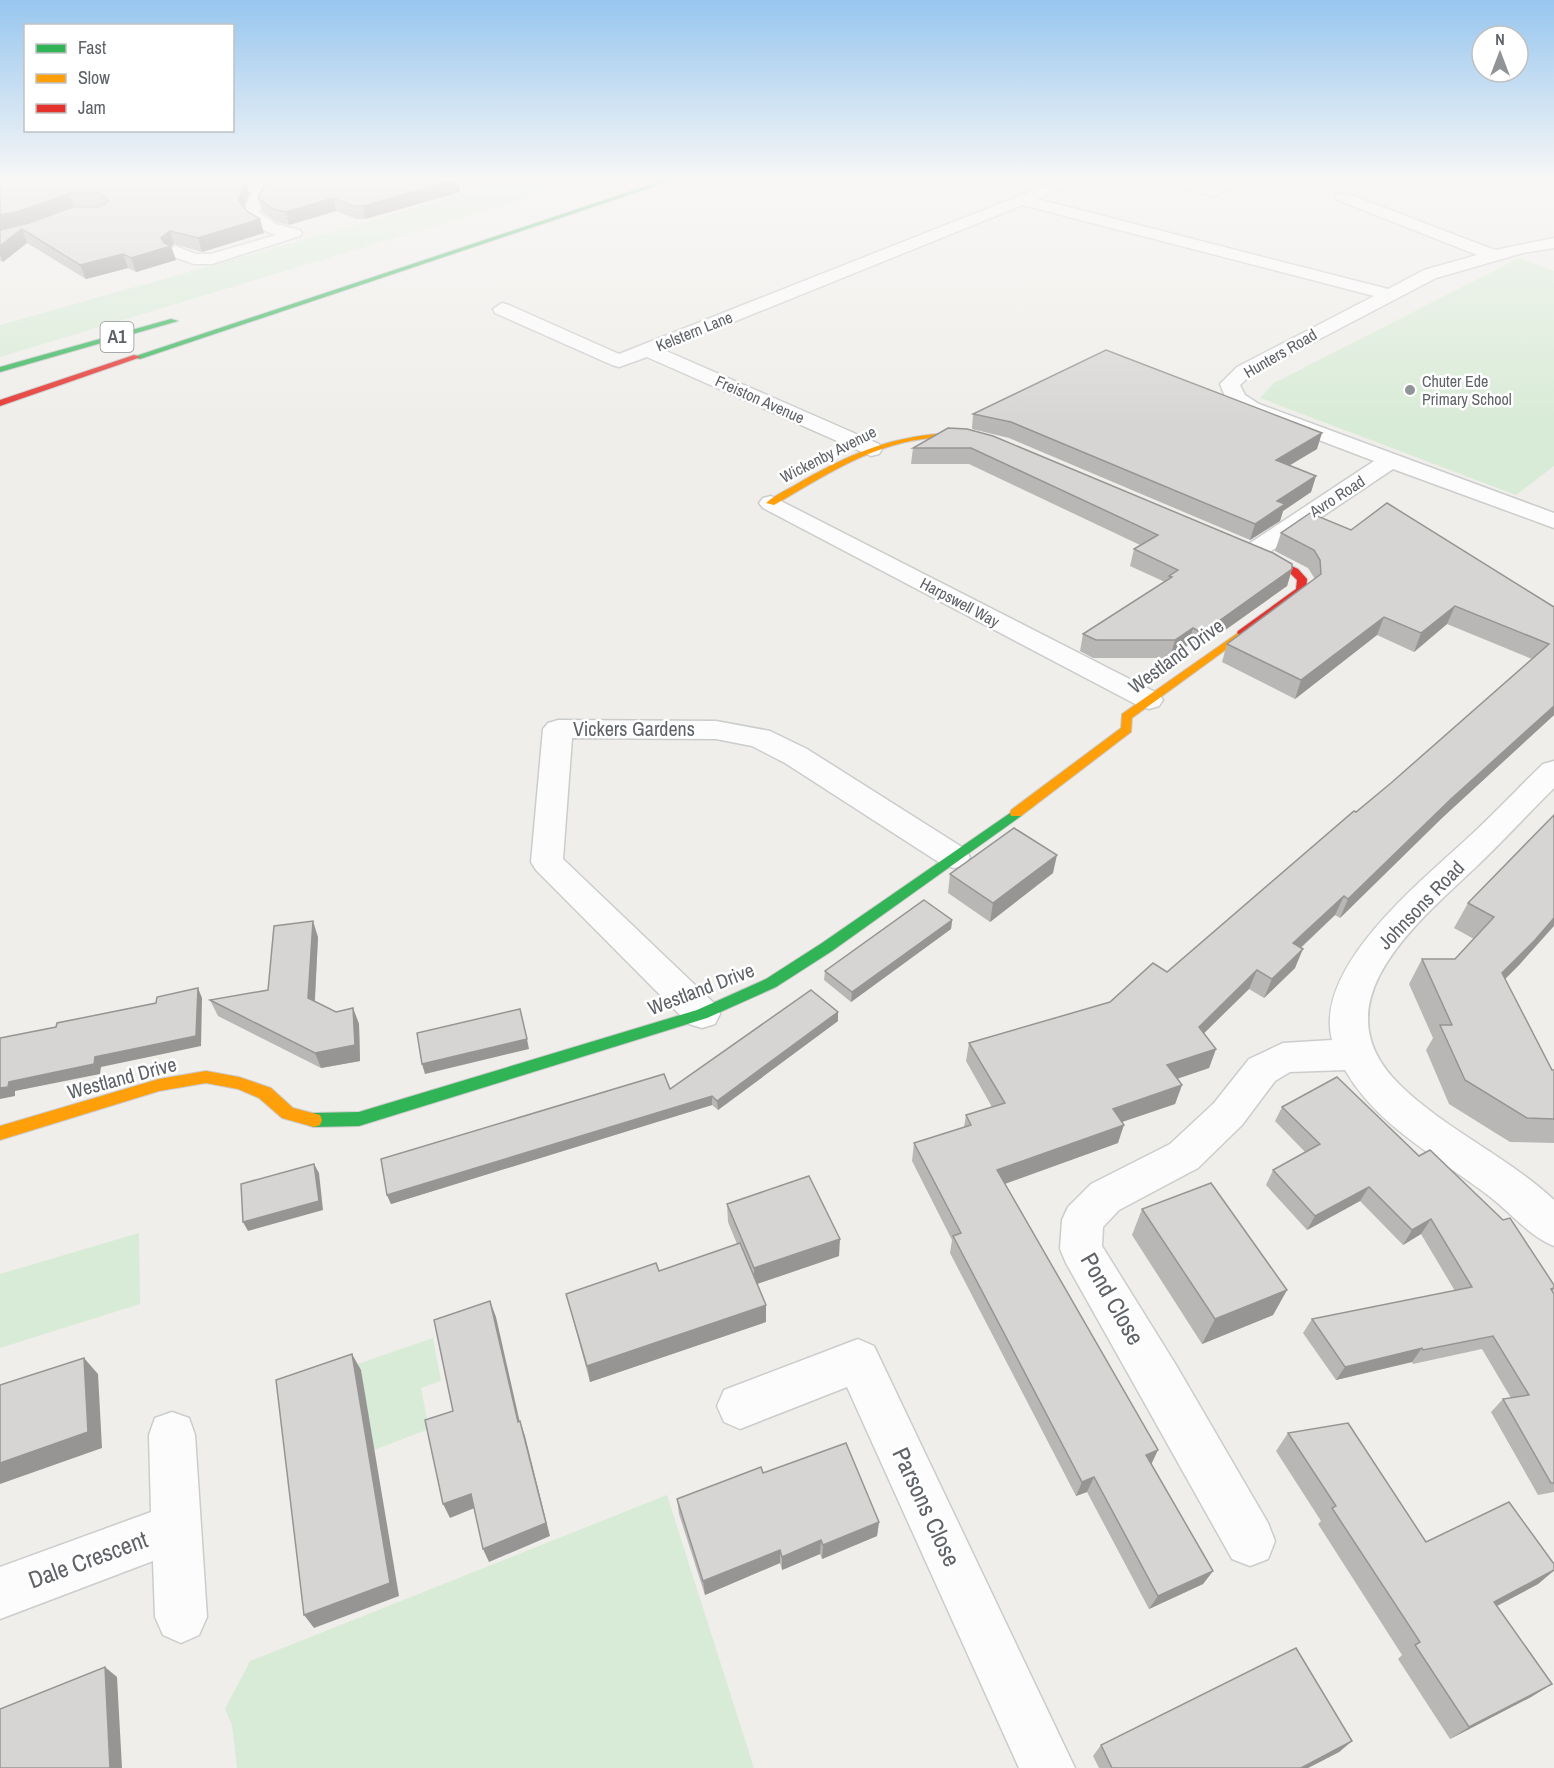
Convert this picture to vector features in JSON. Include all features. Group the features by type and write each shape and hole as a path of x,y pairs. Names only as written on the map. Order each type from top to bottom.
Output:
{"main road":[{"name":"A1","path":"0,403 423,262"},
{"name":"A1","path":"0,370 190,318 0,382"},
{"name":"Wickenby Avenue","path":"771,503 894,439 938,433 976,437 1000,445"},
{"name":"Westland Drive","path":"0,1133 159,1085 206,1077 239,1083 265,1093 288,1113 317,1122 359,1119 702,1014 771,983 827,947 954,857 1127,729 1126,717 1301,590 1302,579 1294,571 1248,550"}],"street":[{"name":"Kelstern Lane","path":"502,309 619,362 868,262"},
{"path":"1262,262 1387,294"},
{"name":"Hunters Road","path":"1474,262 1430,274 1387,294 1244,371 1230,384 1231,392 1238,400 1252,408 1554,521"},
{"name":"Freiston Avenue","path":"648,350 871,449"},
{"name":"Avro Road","path":"1248,550 1391,460"},
{"name":"Harpswell Way","path":"771,503 1149,700"},
{"name":"Vickers Gardens","path":"702,1014 547,862 558,729 716,730 760,738 796,756 954,857"},
{"name":"Johnsons Road","path":"1554,771 1383,940 1352,997 1348,1018 1349,1035 1356,1054 1376,1085 1405,1113 1532,1203 1554,1227"},
{"name":"Pond Close","path":"1250,1541 1160,1381 1081,1249 1083,1220 1105,1197 1184,1156 1228,1114 1262,1070 1283,1058 1312,1054 1356,1054"},
{"name":"Parsons Close","path":"740,1406 858,1361 1047,1768"},
{"name":"Dale Crescent","path":"172,1435 181,1617"},
{"name":"Dale Crescent","path":"0,1593 176,1528"}],"green space":[{"path":"226,262 317,262 0,357 0,325"},
{"name":"Chuter Ede Primary School","path":"1512,262 1528,262 1554,271 1554,466 1516,495 1260,398 1274,383"},
{"path":"139,1233 140,1304 0,1348 0,1274"},
{"path":"433,1338 441,1381 421,1388 429,1429 374,1450 285,1389"},
{"path":"667,1495 754,1768 237,1768 232,1725 225,1709 250,1661"}],"building":[{"path":"74,262 94,262 80,265"},
{"path":"1106,350 1322,433 1276,460 1316,476 1277,501 1285,504 1255,524 1011,422 973,414"},
{"path":"948,428 967,429 993,436 1273,553 1292,564 1292,569 1202,633 1193,628 1175,640 1096,640 1083,634 1172,577 1169,576 1178,570 1134,549 1158,535 971,448 913,448"},
{"path":"1387,503 1554,607 1554,706 1451,799 1348,899 1344,896 1293,943 1303,949 1272,979 1257,970 1199,1027 1216,1049 1167,1065 1182,1085 1113,1109 1124,1125 997,1170 1158,1450 1146,1455 1213,1571 1158,1596 1094,1477 1082,1482 953,1236 961,1233 914,1143 971,1125 966,1115 1005,1103 969,1043 1110,1002 1153,963 1167,972 1354,811 1356,812 1391,783 1549,644 1455,606 1421,633 1384,617 1301,680 1227,644 1321,574 1320,560 1314,550 1281,533 1310,513 1351,530"},
{"path":"1554,815 1554,918 1502,973 1554,1070 1554,1119 1527,1118 1465,1080 1440,1025 1452,1025 1422,959 1455,959 1494,917 1468,903"},
{"path":"1014,828 1057,855 993,903 950,874"},
{"path":"924,900 952,920 852,992 825,971"},
{"path":"313,921 308,998 336,1012 353,1008 355,1045 315,1053 210,1000 268,990 274,926"},
{"path":"198,988 196,1036 95,1057 94,1064 9,1082 8,1087 0,1088 0,1038 56,1027 57,1023 156,1003 157,997"},
{"path":"811,990 838,1012 717,1101 712,1096 387,1195 381,1159 664,1074 670,1089"},
{"path":"520,1009 527,1039 422,1064 417,1033"},
{"path":"1337,1077 1419,1156 1430,1150 1503,1220 1510,1218 1554,1285 1551,1289 1554,1294 1554,1483 1551,1483 1503,1399 1529,1395 1493,1336 1423,1350 1422,1348 1345,1367 1312,1319 1472,1287 1431,1219 1412,1230 1369,1187 1315,1216 1273,1170 1320,1144 1282,1107"},
{"path":"314,1164 319,1201 243,1222 241,1184"},
{"path":"809,1176 840,1239 754,1268 727,1204"},
{"path":"1211,1183 1287,1290 1215,1319 1142,1209"},
{"path":"740,1243 766,1305 587,1366 566,1294 656,1263 659,1271"},
{"path":"490,1301 518,1422 520,1421 546,1523 483,1549 471,1494 443,1504 425,1420 453,1411 434,1320"},
{"path":"352,1354 390,1583 304,1615 276,1380"},
{"path":"84,1358 88,1432 0,1463 0,1385"},
{"path":"1348,1423 1426,1542 1509,1502 1554,1564 1554,1570 1494,1602 1552,1684 1469,1727 1415,1645 1420,1642 1332,1508 1336,1506 1288,1433"},
{"path":"846,1443 879,1522 823,1545 821,1540 782,1557 780,1550 703,1581 677,1499 761,1467 763,1473"},
{"path":"1296,1648 1352,1741 1301,1768 1112,1768 1101,1745"},
{"path":"105,1667 110,1768 0,1768 0,1709"}],"traffic: fast":[{"path":"137,357 425,262"},
{"path":"0,370 174,321"},
{"path":"314,1120 359,1119 702,1014 771,983 827,947 1016,813"}],"traffic: slow":[{"path":"771,503 847,461 897,441 924,436 952,435 983,439"},
{"path":"1016,813 1127,729 1126,717 1242,633"},
{"path":"0,1133 159,1085 206,1077 239,1083 265,1093 288,1113 314,1120"}],"traffic: jam":[{"path":"0,403 137,357"},
{"path":"1242,633 1301,590 1302,579 1294,571 1252,551"}],"place":[{"name":"Chuter Ede Primary School","path":"1410,390"}]}
